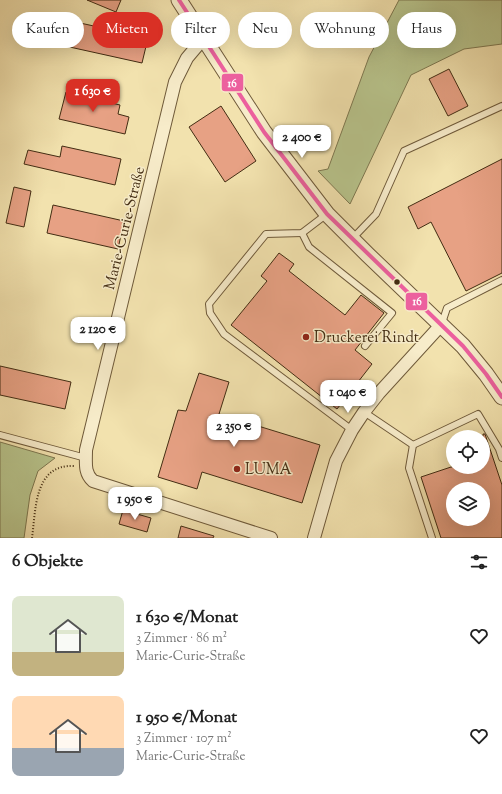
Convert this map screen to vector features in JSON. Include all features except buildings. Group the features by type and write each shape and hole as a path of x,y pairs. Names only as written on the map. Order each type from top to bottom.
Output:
{"street":[{"path":"179,0 186,12"},
{"name":"Marie-Curie-Straße","path":"85,463 86,450 176,82 187,58 195,48"},
{"path":"209,48 264,132 327,214 462,346 486,374 502,397"},
{"path":"314,538 336,461 352,430 364,412 441,325"},
{"path":"85,463 88,476 94,482 271,538"}],"lane":[{"path":"352,239 376,214 404,151 502,106"},
{"path":"327,214 302,233 266,234 209,304 210,314 224,334 352,430"},
{"path":"302,233 309,247 392,313 365,346"},
{"path":"441,325 447,308 502,280"},
{"path":"364,412 413,445"},
{"path":"413,445 478,414 499,449 502,458"},
{"path":"0,435 85,463"},
{"path":"413,445 409,468 432,538"}],"path":[{"path":"32,538 38,496 42,480 52,471 67,466 85,463"}],"green space":[{"path":"399,0 502,0 502,44 464,49 411,75 350,204 318,171 328,169 369,57 374,48 389,48 389,19"},
{"path":"0,442 55,458 38,471 30,495 24,538 0,538"}],"transit line":[{"name":"16","path":"179,0 264,132 327,214 463,346 486,374 502,397"}],"place":[{"name":"Druckerei Rindt","path":"306,337"},
{"name":"LUMA","path":"237,469"}]}
